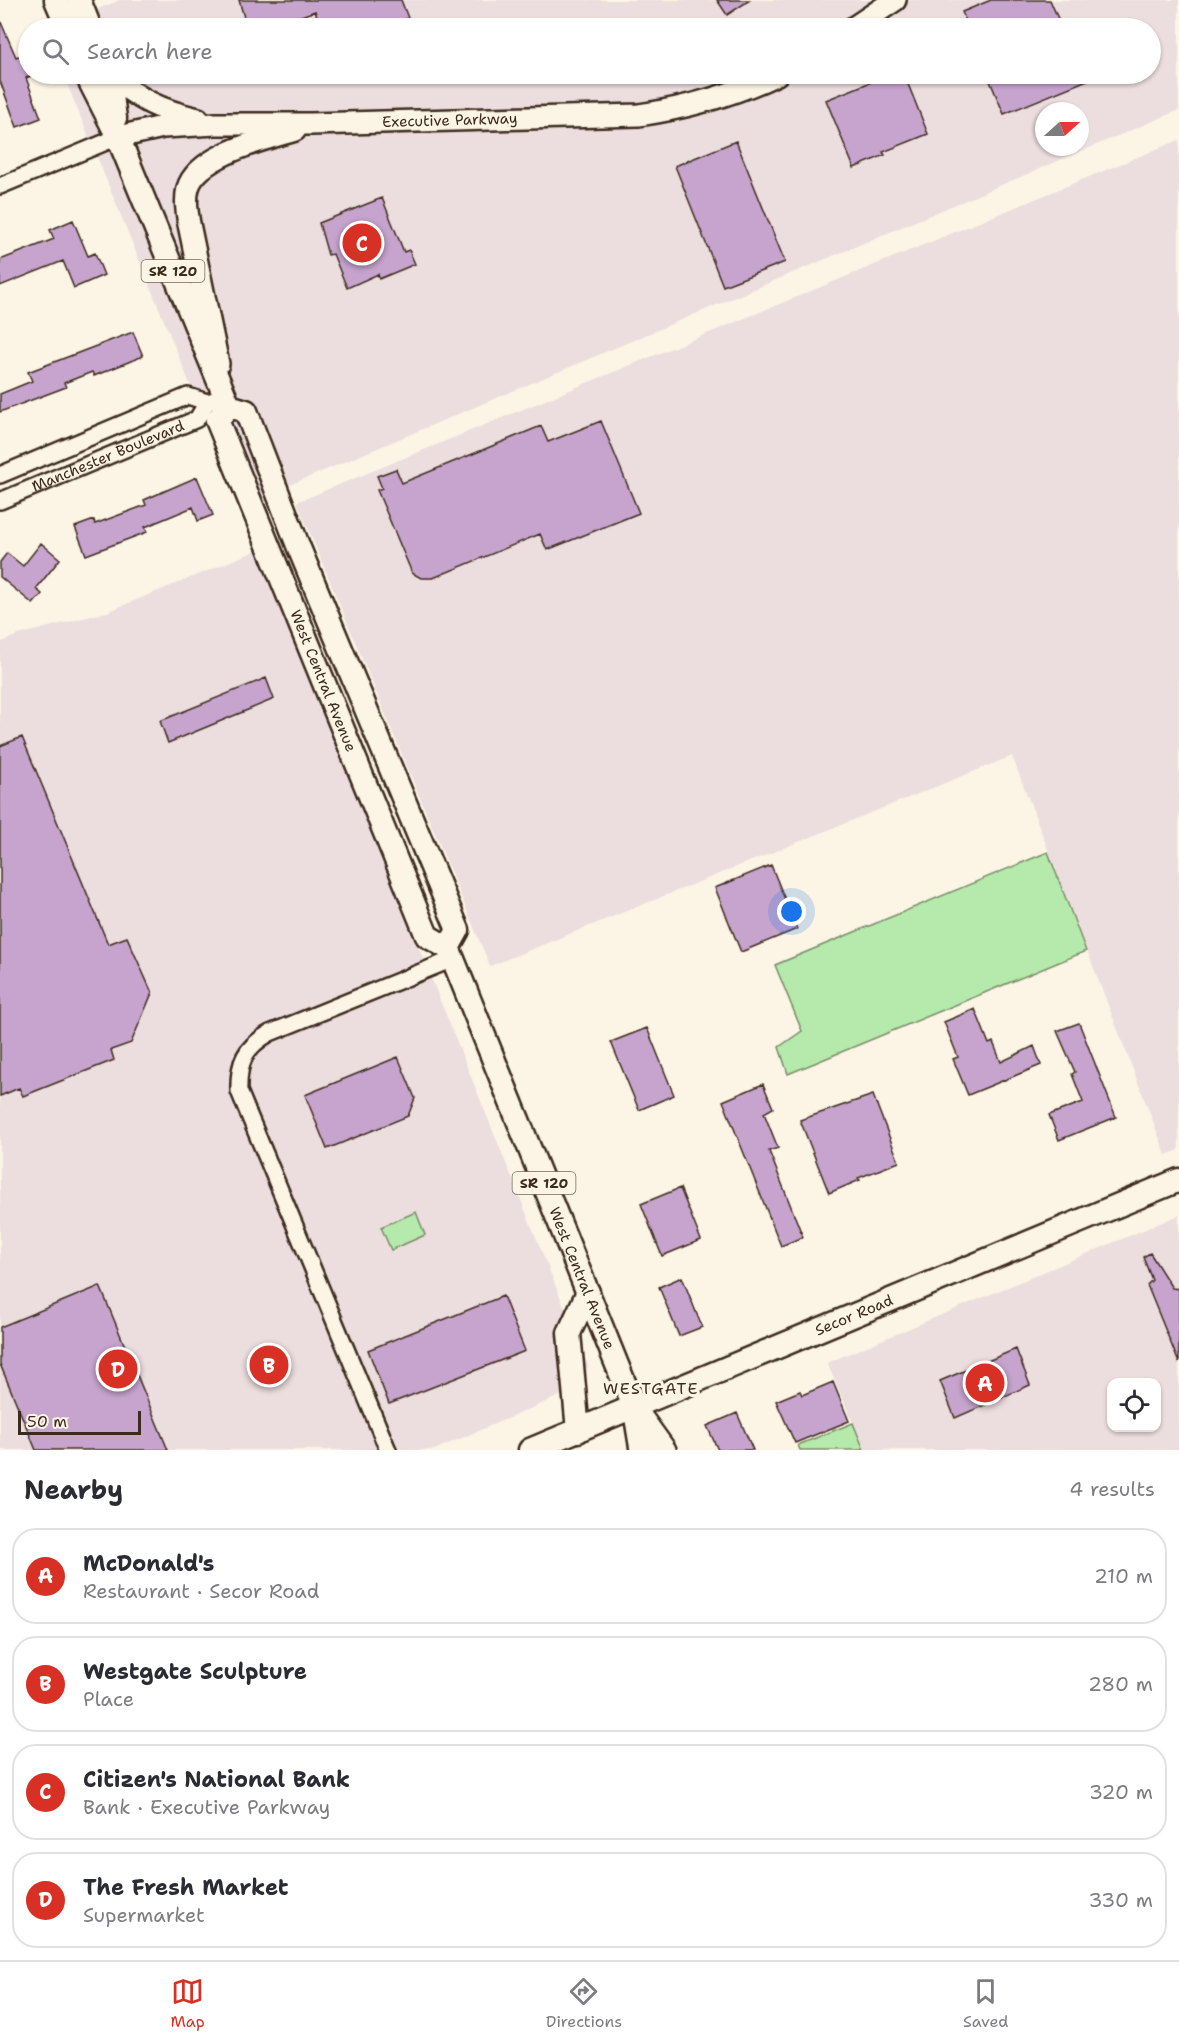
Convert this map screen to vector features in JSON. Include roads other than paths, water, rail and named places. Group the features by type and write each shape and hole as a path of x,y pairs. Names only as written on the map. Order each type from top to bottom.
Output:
{"main road":[{"path":"56,0 64,18"},
{"path":"79,0 86,18"},
{"name":"SR 120","path":"91,84 118,137 220,402"},
{"name":"SR 120","path":"110,84 118,137"},
{"name":"West Central Avenue","path":"451,954 458,930 354,681 246,411 220,402 217,420 427,936 451,954 634,1407"},
{"path":"272,554 289,555 339,677 354,681"},
{"name":"Secor Road","path":"531,1450 1179,1180"},
{"path":"578,1431 569,1333 588,1292"}],"street":[{"path":"868,18 895,0"},
{"path":"121,84 136,97 173,113 216,124"},
{"name":"Executive Parkway","path":"118,137 163,127 216,124 311,124 639,115 718,98 752,84"},
{"path":"220,402 186,204 189,186 197,172 214,160 311,124"},
{"path":"0,186 118,137"},
{"name":"Manchester Boulevard","path":"0,475 188,396 220,402"},
{"name":"Manchester Boulevard","path":"0,501 197,419 220,402"},
{"path":"388,1450 244,1105 239,1091 240,1063 255,1042 270,1033 451,954"},
{"name":"West Central Avenue","path":"634,1407 641,1450"},
{"name":"West Central Avenue","path":"634,1407 665,1450"}],"place":[{"name":"Citizen's National Bank","path":"362,243"},
{"name":"Westgate Sculpture","path":"269,1365"},
{"name":"The Fresh Market","path":"118,1369"},
{"name":"McDonald's","path":"985,1383"}],"district":[{"name":"WESTGATE","path":"651,1388"}]}
